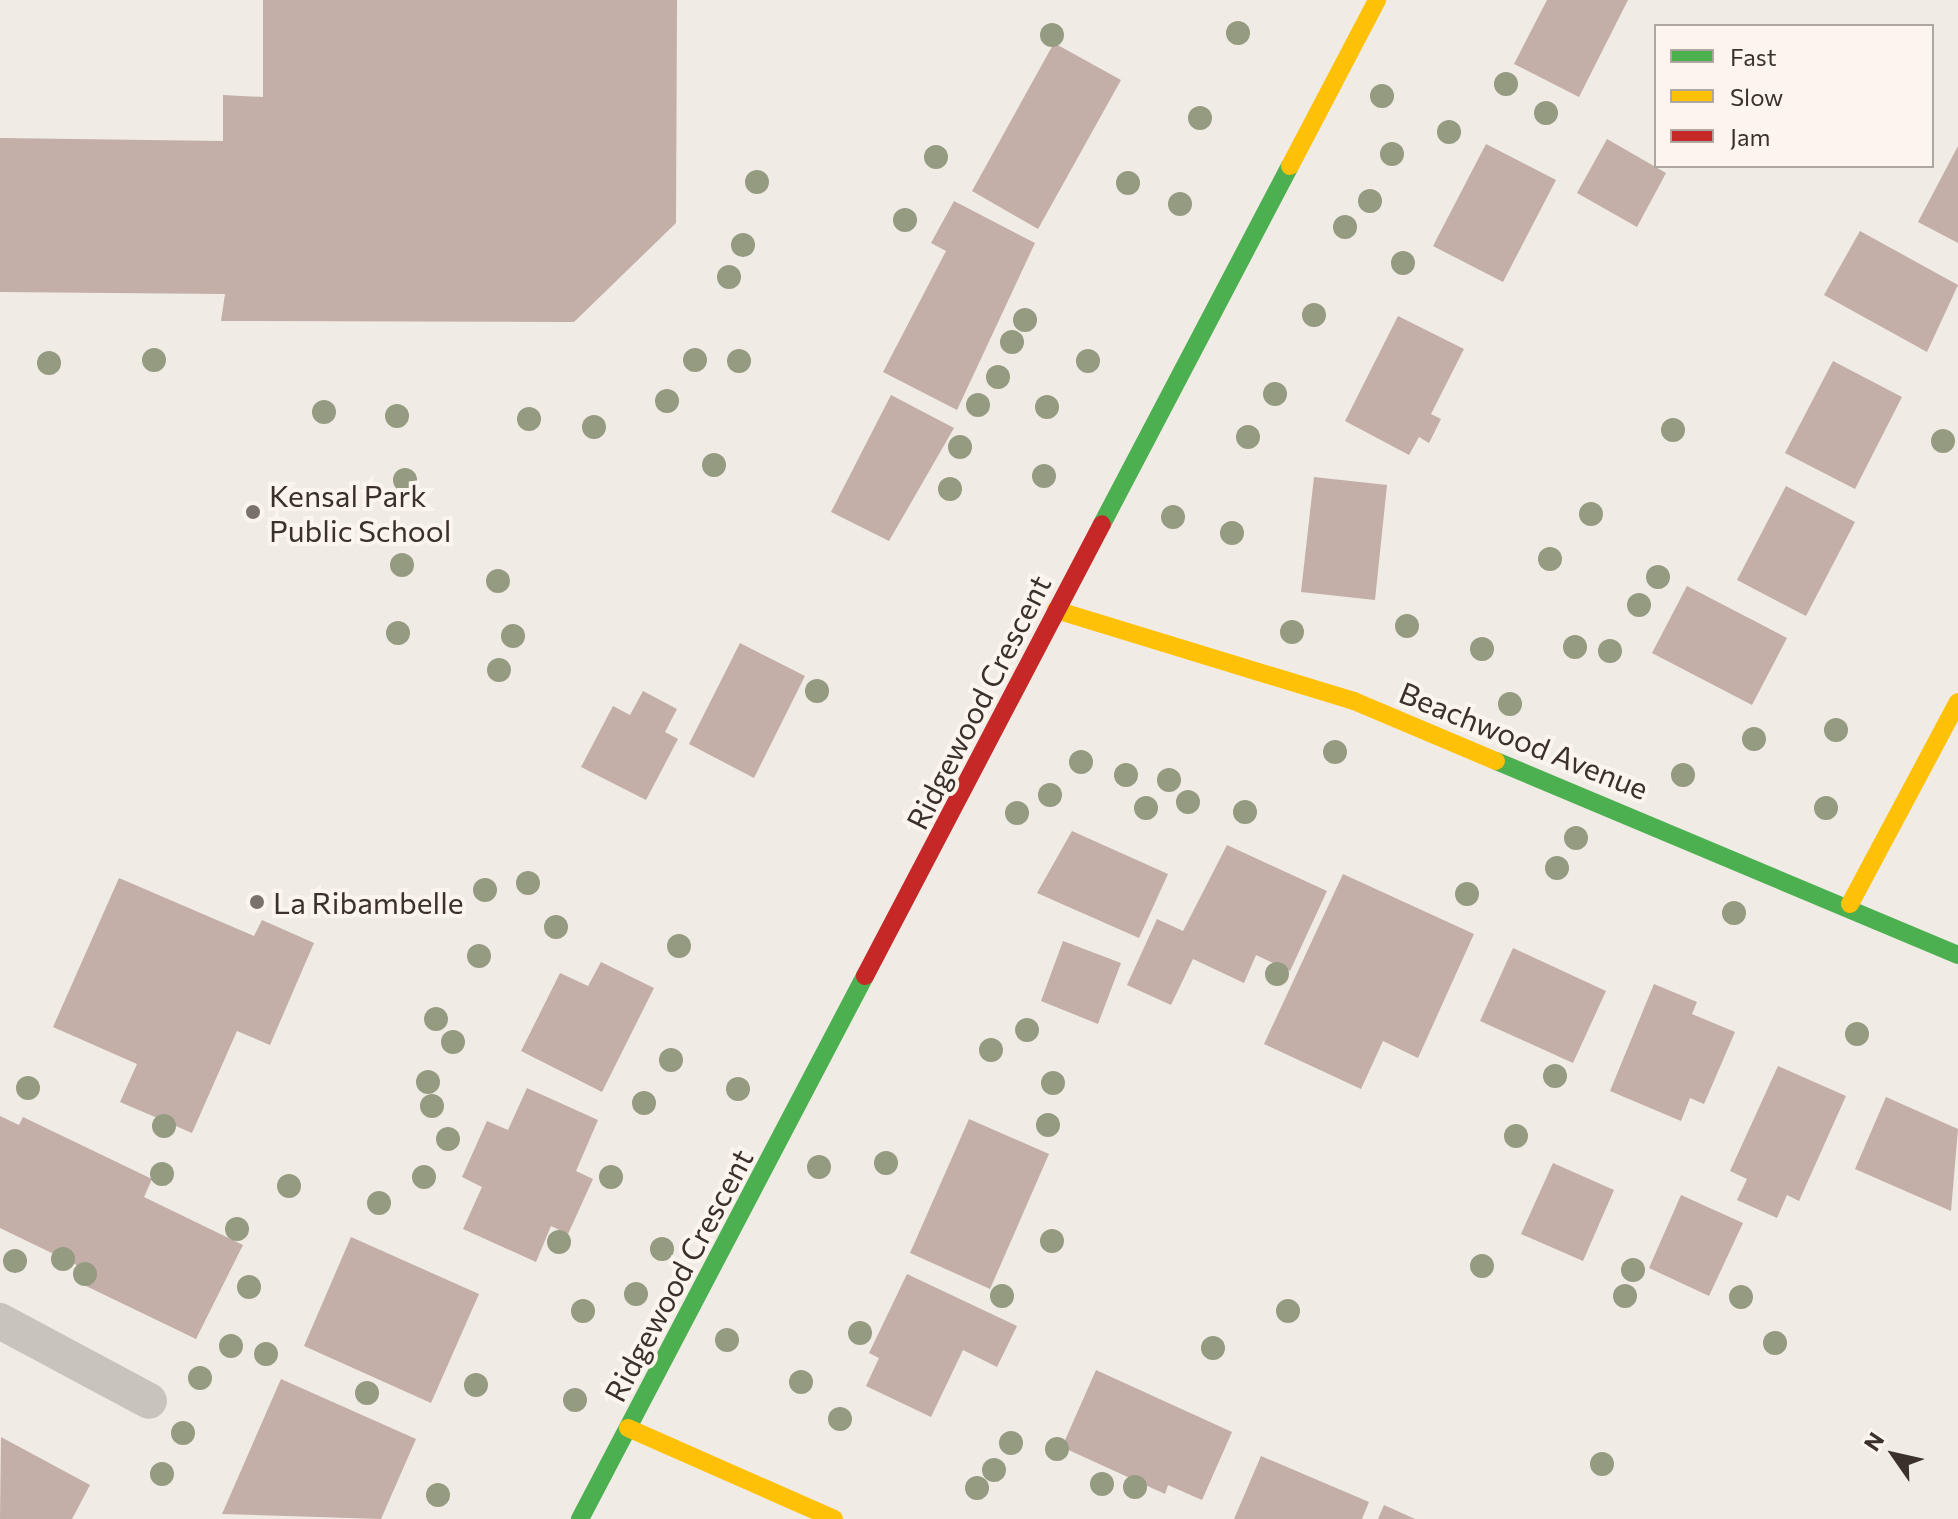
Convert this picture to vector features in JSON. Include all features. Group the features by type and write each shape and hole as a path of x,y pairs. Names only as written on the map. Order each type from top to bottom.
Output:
{"street":[{"name":"Ridgewood Crescent","path":"580,1519 1377,0"},
{"name":"Beachwood Avenue","path":"1056,610 1354,701 1850,904 1958,955"},
{"path":"1850,904 1958,702"},
{"name":"Ridgewood Crescent","path":"628,1428 834,1519"}],"lane":[{"path":"0,1321 149,1401"}],"building":[{"path":"263,0 677,0 676,223 574,322 221,321 225,294 0,292 0,138 223,141 223,95 263,97"},
{"path":"1547,0 1628,0 1579,97 1514,64"},
{"path":"1054,43 1121,80 1038,229 972,191"},
{"path":"1607,139 1666,173 1637,227 1577,193"},
{"path":"1486,144 1556,180 1503,282 1433,246"},
{"path":"1958,146 1958,243 1918,222"},
{"path":"954,201 1035,243 957,410 883,372 946,251 931,243"},
{"path":"1860,231 1958,285 1927,352 1824,295"},
{"path":"1398,316 1464,349 1431,414 1441,419 1429,443 1419,437 1409,455 1345,421"},
{"path":"1833,361 1902,397 1855,489 1785,453"},
{"path":"891,395 954,428 889,541 831,512"},
{"path":"1314,477 1387,485 1375,600 1301,592"},
{"path":"1786,486 1855,522 1806,616 1737,580"},
{"path":"1687,586 1787,638 1752,705 1652,653"},
{"path":"740,643 805,676 754,778 689,744"},
{"path":"643,691 677,709 665,732 678,739 646,800 581,767 613,706 630,715"},
{"path":"1072,831 1168,874 1139,938 1037,893"},
{"path":"1227,845 1327,891 1290,971 1256,955 1244,983 1193,959 1171,1005 1127,985 1157,919 1183,931"},
{"path":"1343,874 1474,934 1418,1058 1383,1041 1361,1089 1264,1044"},
{"path":"119,878 254,936 262,920 314,943 270,1045 237,1031 192,1133 120,1102 137,1064 53,1027"},
{"path":"1063,941 1121,963 1098,1024 1041,1001"},
{"path":"1513,948 1606,991 1573,1063 1480,1021"},
{"path":"601,962 654,988 602,1092 521,1051 560,973 588,986"},
{"path":"1654,984 1697,1002 1692,1014 1735,1032 1704,1104 1690,1098 1681,1121 1610,1091"},
{"path":"1778,1066 1846,1096 1799,1201 1787,1195 1777,1218 1737,1200 1747,1179 1730,1171"},
{"path":"527,1088 598,1120 576,1171 593,1179 568,1234 551,1226 536,1262 463,1229 482,1187 462,1177 487,1121 508,1130"},
{"path":"1886,1097 1958,1129 1951,1211 1855,1169"},
{"path":"0,1116 19,1125 23,1117 152,1179 144,1197 243,1245 196,1339 86,1286 93,1273 0,1228"},
{"path":"969,1119 1049,1154 990,1289 910,1253"},
{"path":"1553,1163 1614,1190 1583,1261 1521,1234"},
{"path":"1681,1195 1743,1223 1709,1296 1649,1268"},
{"path":"351,1237 479,1294 431,1403 304,1346"},
{"path":"907,1274 1017,1326 997,1367 963,1350 931,1417 866,1386 879,1358 869,1353"},
{"path":"1096,1370 1232,1432 1202,1500 1168,1485 1165,1494 1062,1447"},
{"path":"281,1379 416,1439 381,1519 222,1514"},
{"path":"1,1437 90,1485 72,1519 0,1519"},
{"path":"1261,1456 1369,1502 1362,1519 1234,1519"},
{"path":"1384,1505 1415,1519 1378,1519"}],"traffic: fast":[{"path":"1102,524 1290,166"},
{"path":"1496,761 1958,955"},
{"path":"580,1519 865,976"}],"traffic: slow":[{"path":"1290,166 1377,0"},
{"path":"1056,610 1354,701 1496,761"},
{"path":"1850,904 1958,702"},
{"path":"628,1428 834,1519"}],"traffic: jam":[{"path":"865,976 1102,524"}],"place":[{"name":"Kensal Park Public School","path":"253,512"},
{"name":"La Ribambelle","path":"257,902"}]}
